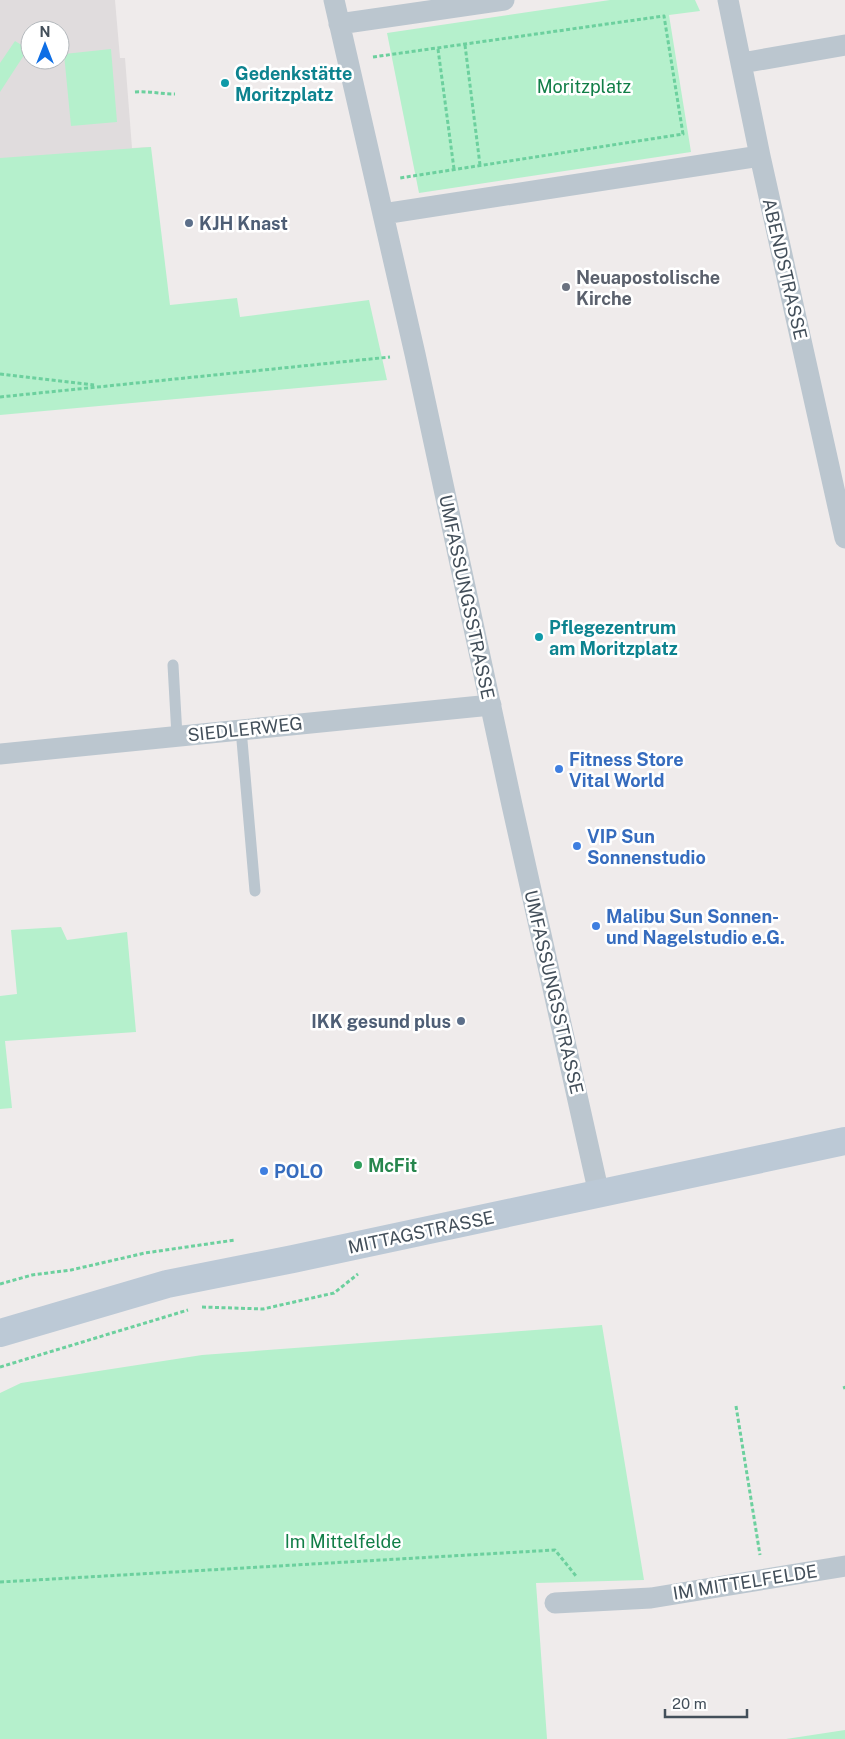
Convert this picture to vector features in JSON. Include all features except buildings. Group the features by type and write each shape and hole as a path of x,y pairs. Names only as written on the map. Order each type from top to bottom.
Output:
{"street":[{"name":"UMFASSUNGSSTRASSE","path":"334,0 415,354 599,1194"},
{"path":"340,24 504,0"},
{"name":"ABENDSTRASSE","path":"728,0 760,156 845,538"},
{"path":"742,63 845,45"},
{"path":"383,214 760,156"},
{"name":"SIEDLERWEG","path":"0,754 491,705"},
{"name":"MITTAGSTRASSE","path":"0,1333 168,1284 845,1141"},
{"name":"IM MITTELFELDE","path":"555,1602 651,1598 845,1566"}],"lane":[{"path":"173,665 177,736"},
{"path":"241,729 255,891"}],"path":[{"path":"373,57 664,16 684,134 399,178"},
{"path":"465,45 480,165"},
{"path":"438,49 454,169"},
{"path":"135,92 152,91 158,94 175,94"},
{"path":"0,397 415,354"},
{"path":"0,374 98,386"},
{"path":"0,1284 32,1275 71,1270 145,1253"},
{"path":"736,1406 764,1580"},
{"path":"0,1582 555,1550 581,1582"}],"shaded area":[{"path":"0,0 115,0 120,58 125,58 132,148 151,147 0,357"}],"green space":[{"name":"Moritzplatz","path":"610,0 695,0 700,11 669,15 691,152 419,193 387,33"},
{"path":"15,41 20,44 20,61 0,92 0,63"},
{"path":"111,49 117,122 71,126 66,70 70,70 70,53"},
{"path":"151,147 170,305 237,298 240,317 369,300 387,380 0,415 0,158"},
{"path":"61,927 67,940 127,932 136,1032 5,1041 12,1108 0,1109 0,996 17,994 11,930"},
{"name":"Im Mittelfelde","path":"602,1325 644,1580 536,1583 547,1739 0,1739 0,1393 21,1383 202,1355"},
{"path":"845,1730 845,1739 786,1739"}],"place":[{"name":"Gedenkstätte Moritzplatz","path":"225,83"},
{"name":"KJH Knast","path":"189,223"},
{"name":"Neuapostolische Kirche","path":"566,287"},
{"name":"Pflegezentrum am Moritzplatz","path":"539,637"},
{"name":"Fitness Store Vital World","path":"559,769"},
{"name":"VIP Sun Sonnenstudio","path":"577,846"},
{"name":"Malibu Sun Sonnen- und Nagelstudio e.G.","path":"596,926"},
{"name":"IKK gesund plus","path":"461,1021"},
{"name":"McFit","path":"358,1165"},
{"name":"POLO","path":"264,1171"}]}
